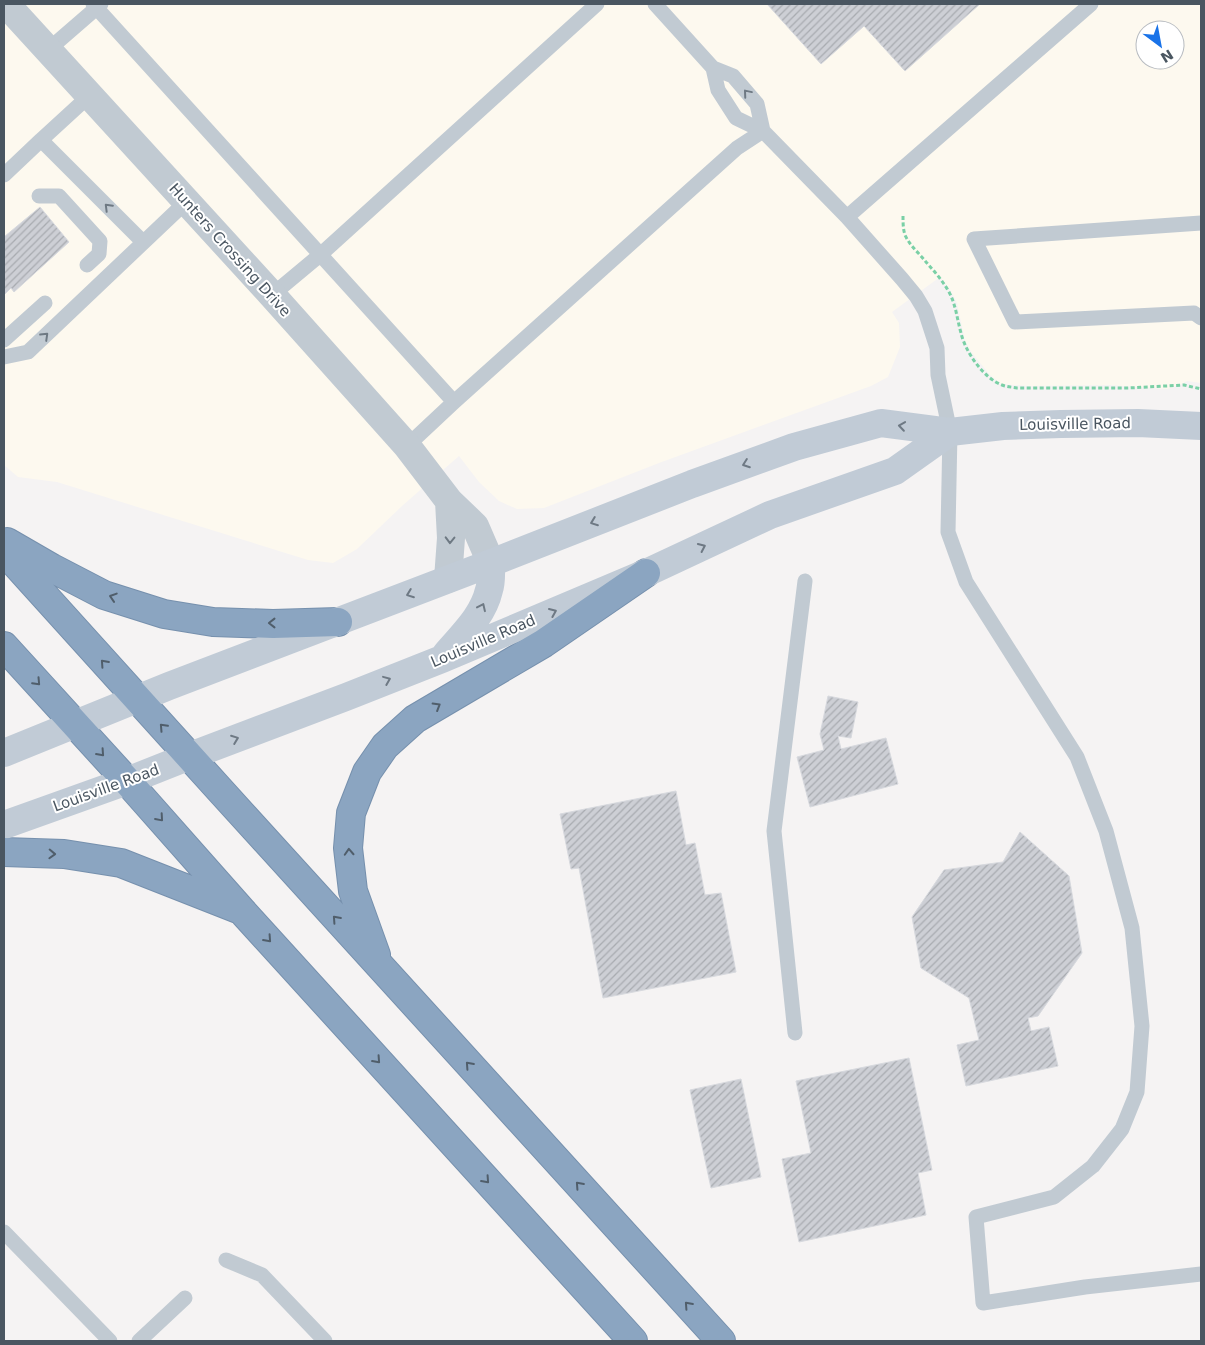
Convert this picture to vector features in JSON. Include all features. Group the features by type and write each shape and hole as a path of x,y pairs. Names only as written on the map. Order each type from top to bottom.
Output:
{"highway":[{"path":"4,541 104,595 164,614 213,622 273,624 338,622"},
{"path":"4,551 721,1341"},
{"path":"379,966 353,891 348,848 352,813 367,772 385,746 415,720 544,643 646,573"},
{"path":"4,646 633,1341"},
{"path":"4,852 64,854 121,863 242,911"}],"main road":[{"name":"Louisville Road","path":"4,753 137,699 692,484 794,447 881,423 950,432 1003,426 1062,424 1138,423 1201,426"},
{"name":"Louisville Road","path":"4,825 127,781 346,697 646,573 770,515 895,471 950,432"},
{"path":"442,658 470,627 482,610 490,588 491,563"}],"street":[{"name":"Hunters Crossing Drive","path":"6,4 407,446 449,501 475,526 491,563"},
{"path":"448,579 451,538 449,501"}],"lane":[{"path":"272,295 320,255 597,4"},
{"path":"655,4 713,68 733,76 757,104 763,131"},
{"path":"847,217 1092,4"},
{"path":"48,50 97,5 454,402"},
{"path":"713,68 718,90 736,118 763,131 847,217 916,296 925,312 937,348 938,376 950,432 948,532 966,582 1077,757 1106,831 1132,928 1142,1026 1137,1092 1122,1129 1093,1166 1054,1197 976,1218 983,1303 1085,1287 1201,1274"},
{"path":"4,175 89,96"},
{"path":"407,446 736,148 763,131"},
{"path":"41,140 143,242"},
{"path":"40,196 60,196 100,242 99,254 87,265"},
{"path":"4,357 28,352 186,202"},
{"path":"1201,223 974,239 1015,322 1194,313 1201,318"},
{"path":"4,340 45,303"},
{"path":"795,1033 774,830 805,580"},
{"path":"4,1232 110,1341"},
{"path":"226,1260 262,1275 326,1341"},
{"path":"139,1341 186,1298"}],"path":[{"path":"1184,385 1201,389"}],"shaded area":[{"path":"4,4 1201,4 1201,383 1187,381 1167,389 1109,385 1028,386 1001,384 990,375 965,341 957,303 951,291 940,277 892,312 899,323 900,347 888,377 871,386 659,463 544,508 517,509 499,501 479,482 459,456 357,549 333,563 308,560 57,482 18,477 4,465"}],"building":[{"path":"767,4 980,4 905,71 864,26 821,64"},
{"path":"40,207 69,242 14,292 11,288 4,295 4,237"},
{"path":"828,696 858,702 851,738 838,736 841,749 886,738 898,784 810,807 797,757 824,750 820,734"},
{"path":"676,791 686,845 695,843 705,895 721,893 736,972 603,998 579,868 571,869 560,814"},
{"path":"1020,832 1069,876 1082,953 1038,1016 1028,1018 1031,1031 1049,1027 1058,1066 966,1086 957,1045 979,1040 969,998 921,968 912,917 944,870 1003,862"},
{"path":"909,1058 932,1170 918,1173 926,1215 799,1242 782,1159 811,1153 796,1081"},
{"path":"741,1079 761,1177 711,1188 690,1090"}]}
